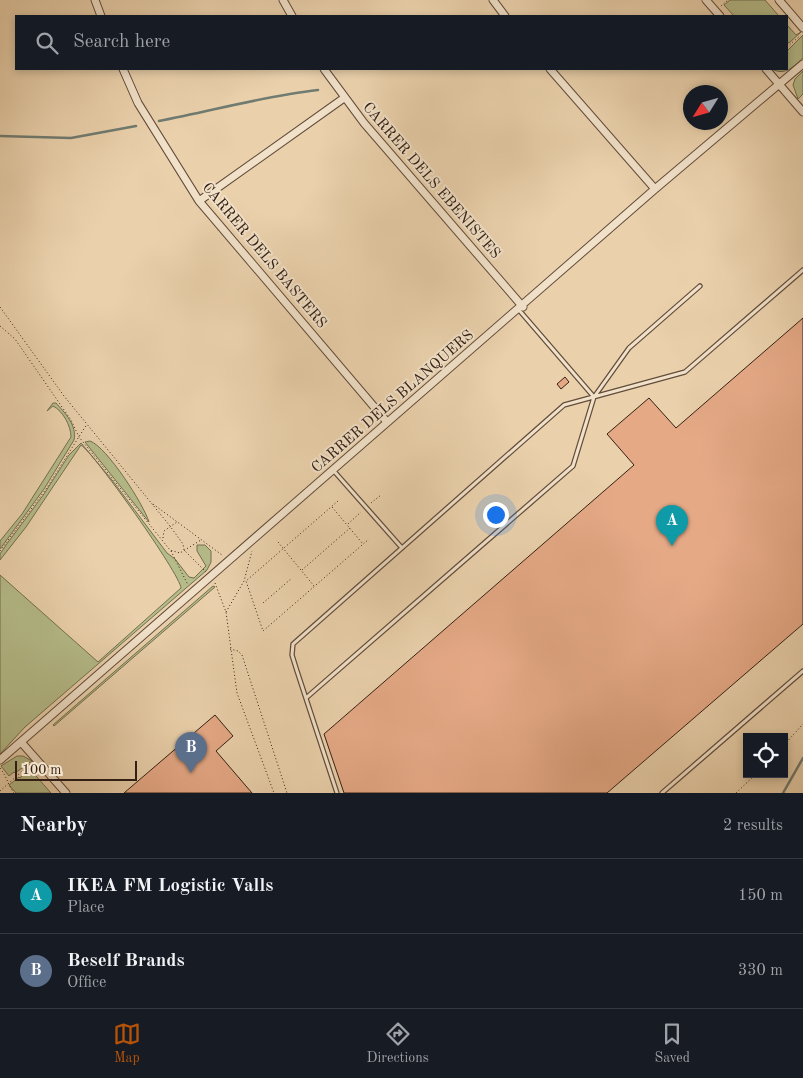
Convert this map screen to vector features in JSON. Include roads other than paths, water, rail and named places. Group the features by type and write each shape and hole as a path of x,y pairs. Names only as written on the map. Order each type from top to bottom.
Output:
{"street":[{"path":"95,0 102,15"},
{"path":"283,0 291,15"},
{"path":"493,0 504,15"},
{"path":"706,0 719,15"},
{"path":"779,0 803,28"},
{"name":"CARRER DELS BLANQUERS","path":"0,760 252,542 387,422 521,308 655,189 803,64"},
{"name":"CARRER DELS BASTERS","path":"123,70 138,103 199,202 387,422"},
{"name":"CARRER DELS EBENISTES","path":"325,70 364,123 521,308"},
{"path":"551,70 655,189"},
{"path":"767,70 803,112"},
{"path":"199,202 344,98"},
{"path":"21,742 66,793"}],"lane":[{"path":"337,793 292,655 293,644 564,405 685,372 803,270"},
{"path":"306,698 573,466 594,398 629,348 700,286"},
{"path":"521,308 594,398"},
{"path":"333,470 402,548"},
{"path":"662,793 803,671"}],"waterway":[{"path":"159,121 258,100 318,90"},
{"path":"0,136 71,138 136,126"},
{"path":"783,793 803,758"}],"place":[{"name":"IKEA FM Logistic Valls","path":"672,546"},
{"name":"Beself Brands","path":"191,773"}]}
